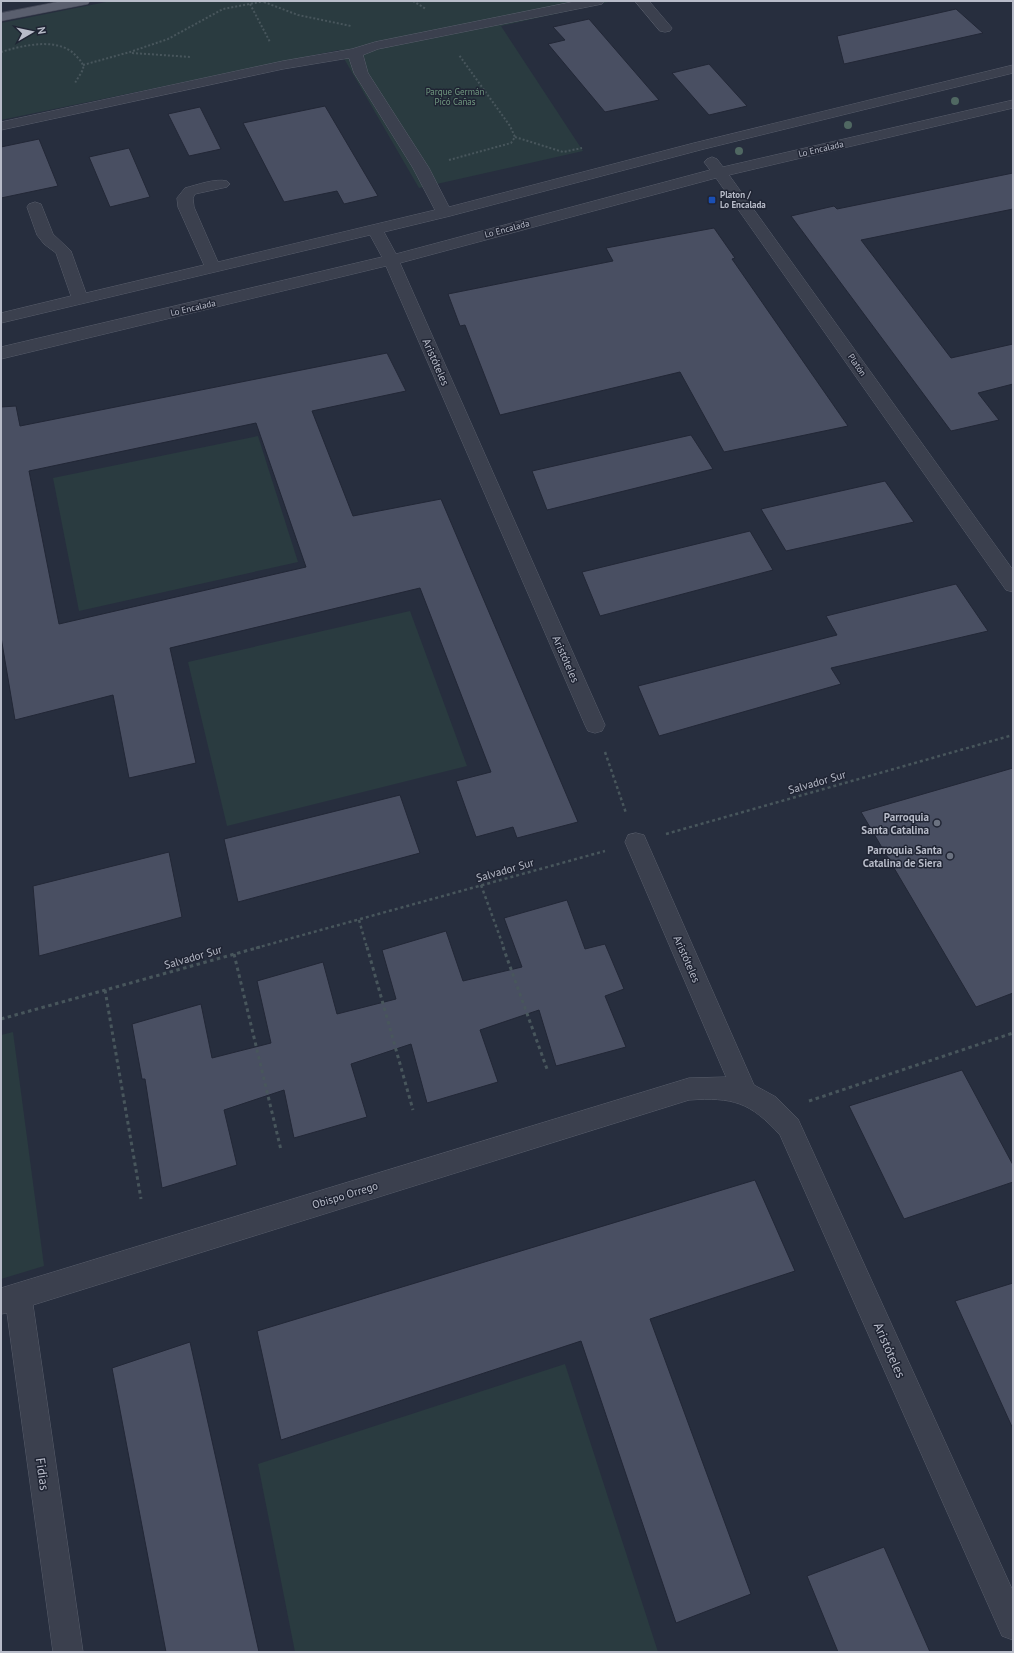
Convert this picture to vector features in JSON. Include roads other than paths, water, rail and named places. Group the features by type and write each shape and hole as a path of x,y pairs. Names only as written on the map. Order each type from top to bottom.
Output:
{"main road":[{"path":"1,17 83,1"}],"street":[{"path":"1,126 283,65 355,53 375,46 597,1"},
{"path":"642,1 665,28"},
{"path":"355,53 361,73 421,168 444,213"},
{"path":"1,318 444,213 699,146 1013,69"},
{"name":"Lo Encalada","path":"1,353 391,260 720,172 1013,104"},
{"name":"Platón","path":"699,146 720,172 1013,585"},
{"path":"213,268 186,207 185,198 190,191 222,184"},
{"path":"35,207 45,235 63,251 80,299"},
{"name":"Aristóteles","path":"375,229 391,260 595,725"},
{"name":"Aristóteles","path":"636,842 745,1093"},
{"name":"Aristóteles","path":"689,1089 707,1087 725,1088 745,1093 763,1102 776,1112 789,1127 1013,1625"},
{"name":"Obispo Orrego","path":"10,1298 689,1089"},
{"name":"Fidias","path":"10,1298 68,1652"}],"place":[{"name":"Platon / Lo Encalada","path":"712,200"},
{"name":"Parroquia Santa Catalina","path":"937,823"},
{"name":"Parroquia Santa Catalina de Siera","path":"950,856"}],"park label":[{"name":"Parque Germán Picó Cañas","path":"455,98"}]}
